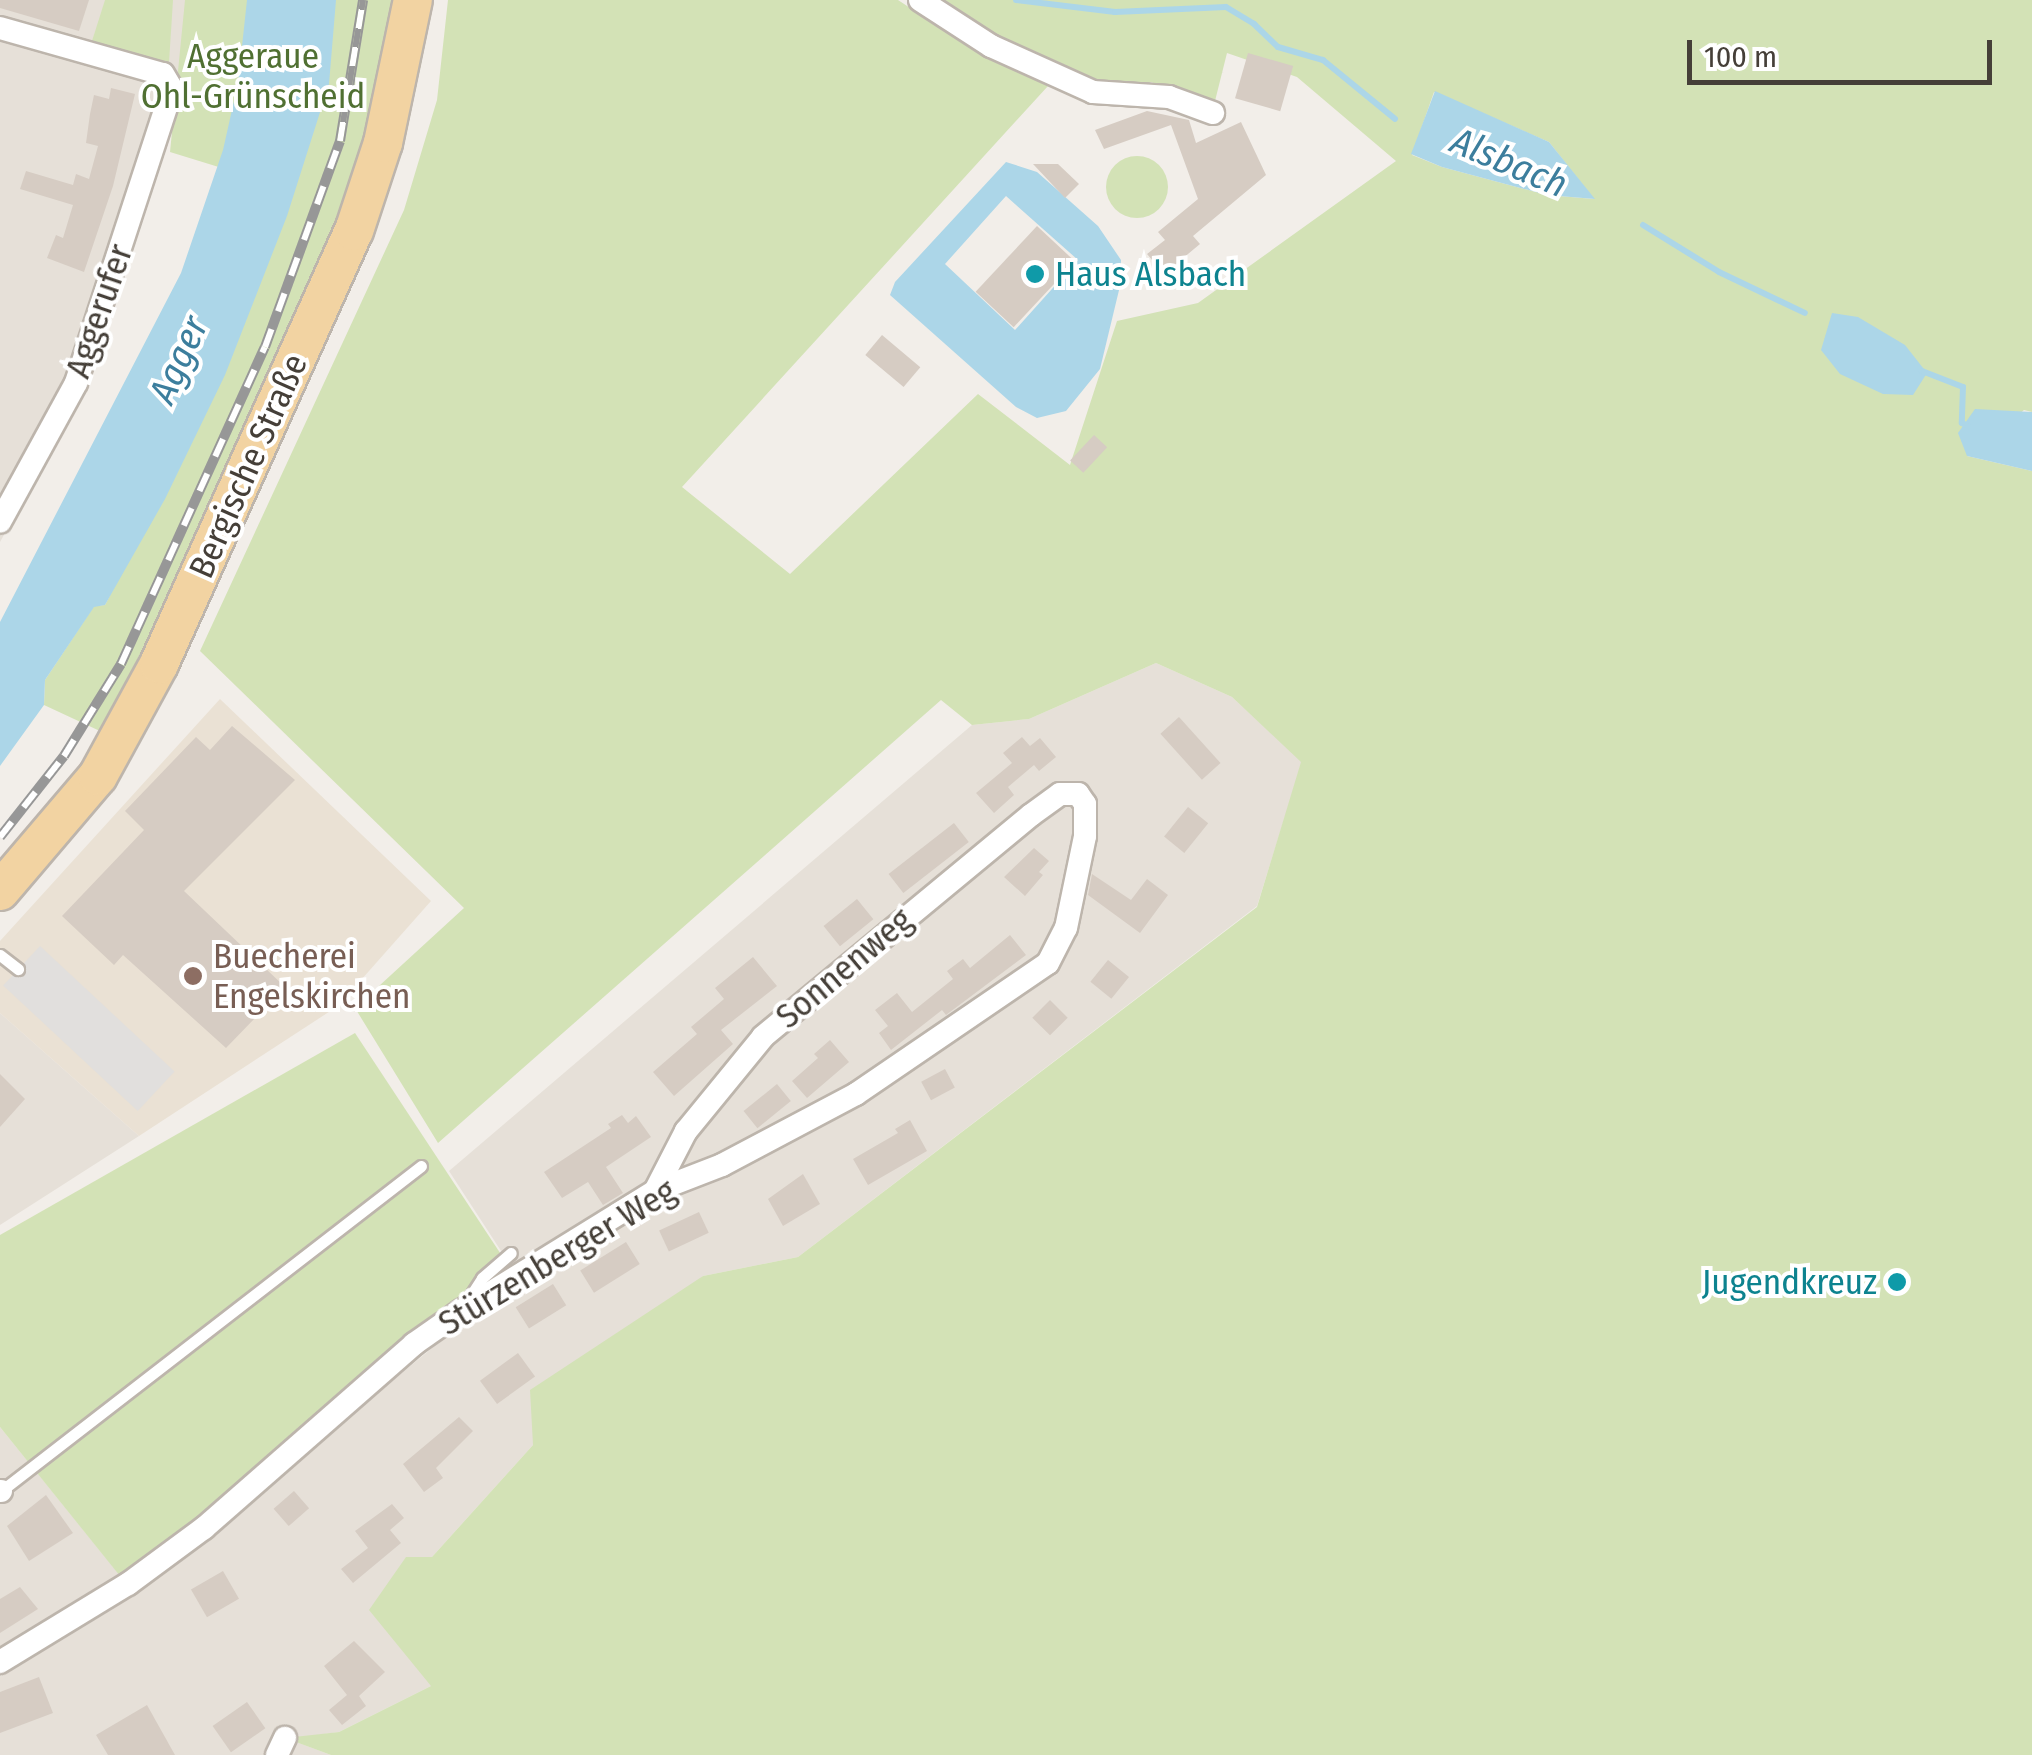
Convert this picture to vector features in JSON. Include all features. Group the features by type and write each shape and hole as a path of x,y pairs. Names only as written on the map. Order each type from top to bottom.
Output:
{"main road":[{"name":"Bergische Straße","path":"0,891 98,776 159,664 354,231 383,142 413,0"}],"street":[{"path":"920,0 991,46 1093,92 1170,97 1214,113"},
{"name":"Aggerufer","path":"0,28 164,74 172,89 76,383 0,522"},
{"name":"Sonnenweg","path":"655,1191 686,1131 763,1037 1030,815 1060,794 1078,794"},
{"name":"Stürzenberger Weg","path":"0,1662 128,1584 204,1528 414,1344 462,1311 655,1191 722,1165 856,1094 1048,964 1066,928 1084,836 1085,804 1078,794"}],"lane":[{"path":"0,955 18,970"},
{"path":"0,1491 421,1166"},
{"path":"462,1311 482,1278 511,1253"}],"shaded area":[{"path":"0,0 193,0 198,42 89,385 0,542"},
{"path":"1156,663 1232,697 1302,762 1257,906 798,1257 703,1276 533,1445 432,1557 431,1686 339,1732 288,1739 331,1755 0,1755 0,1427 135,1594 518,1277 449,1171 972,725 1029,719"},
{"path":"220,699 431,901 338,1006 139,1136 0,1013 0,941"},
{"path":"40,946 175,1071 138,1111 3,985"},
{"path":"0,1013 139,1136 0,1225"}],"green space":[{"path":"105,0 173,0 169,63 92,41"},
{"name":"Aggeraue Ohl-Grünscheid","path":"185,0 401,0 338,246 102,732 44,705 45,680 94,606 105,605 120,576 259,285 293,190 170,152"},
{"path":"448,0 898,0 983,56 1048,86 682,487 790,574 978,394 1070,465 1117,321 1198,303 1396,161 1297,77 1227,53 1214,105 1151,82 1123,97 989,41 932,0 2032,0 2032,412 2024,410 1967,456 2032,471 2032,1755 331,1755 285,1738 339,1732 431,1686 369,1610 406,1557 432,1557 533,1445 530,1390 703,1276 798,1257 1257,907 1301,762 1232,697 1156,663 1029,719 972,725 941,700 438,1143 355,1008 464,908 200,651 404,210 437,100","holes":["1434,92 1549,142 1594,199 1547,195 1412,155"]},
{"path":"1137,156 1159,165 1168,187 1159,209 1137,218 1115,209 1106,187 1115,165"},
{"path":"355,1033 512,1271 124,1581 0,1427 0,1235"}],"water":[{"name":"Agger","path":"247,0 336,0 329,84 287,216 225,375 165,499 105,605 94,607 45,680 44,705 0,766 0,622 181,273 223,150 238,83"},
{"path":"1435,91 1549,142 1595,199 1547,195 1442,167 1411,154"},
{"path":"1006,162 1037,172 1098,226 1121,260 1120,286 1100,369 1066,411 1037,418 1016,407 890,295 895,282","holes":["1006,196 1078,260 1015,330 945,264"]},
{"path":"1832,313 1858,317 1905,345 1927,373 1913,395 1883,394 1840,374 1821,350"},
{"path":"1975,409 2032,412 2032,471 1967,456 1958,433"}],"building":[{"path":"0,0 89,0 79,31 0,8"},
{"path":"1248,53 1293,66 1280,111 1235,98"},
{"path":"111,88 135,94 113,186 84,272 47,258 56,235 63,238 73,205 20,189 26,171 73,185 76,174 89,179 98,146 86,143 94,95 109,99"},
{"path":"1147,111 1189,120 1196,143 1241,122 1266,175 1193,236 1200,244 1164,274 1147,254 1165,240 1158,232 1198,199 1171,125 1104,149 1095,130"},
{"path":"1033,164 1058,164 1079,184 1065,198"},
{"name":"Haus Alsbach","path":"1037,226 1075,261 1014,327 976,292"},
{"path":"882,335 920,367 904,387 865,355"},
{"path":"1094,435 1107,447 1083,473 1070,461"},
{"path":"1179,717 1220,763 1202,780 1160,734"},
{"path":"232,726 295,780 184,891 285,987 226,1048 123,955 114,965 62,916 144,830 125,811 196,737 210,750"},
{"path":"1022,737 1030,746 1040,738 1056,757 1039,771 1034,765 1008,787 1014,795 994,813 976,793 1012,763 1003,753"},
{"path":"1188,807 1208,823 1184,853 1164,837"},
{"path":"954,823 969,842 903,893 889,874"},
{"path":"1034,848 1049,861 1025,896 1004,877"},
{"path":"1092,874 1131,900 1147,879 1168,895 1140,933 1088,895"},
{"path":"857,899 873,919 840,946 824,926"},
{"path":"1010,935 1026,955 946,1015 942,1010 891,1050 879,1033 888,1026 875,1010 897,993 912,1012 953,979 947,971 963,959 970,968"},
{"path":"753,957 777,986 721,1030 733,1044 674,1096 653,1072 697,1034 691,1027 724,999 715,988"},
{"path":"1108,960 1129,977 1111,999 1090,982"},
{"path":"1050,1000 1068,1018 1050,1035 1032,1018"},
{"path":"830,1040 849,1062 807,1098 792,1081 818,1058 814,1054"},
{"path":"945,1069 955,1088 931,1100 921,1082"},
{"path":"0,1074 25,1099 0,1127"},
{"path":"777,1084 791,1101 757,1128 744,1111"},
{"path":"622,1115 628,1123 636,1116 651,1137 606,1167 623,1193 603,1205 588,1182 562,1198 544,1172 611,1128 608,1124"},
{"path":"910,1120 927,1151 868,1185 853,1159 898,1133 895,1129"},
{"path":"803,1174 820,1204 783,1226 768,1199"},
{"path":"699,1212 709,1233 669,1251 659,1231"},
{"path":"626,1242 640,1264 594,1293 580,1271"},
{"path":"553,1284 566,1305 529,1329 516,1307"},
{"path":"518,1353 535,1376 497,1404 480,1381"},
{"path":"459,1417 473,1431 436,1468 443,1478 424,1492 403,1464"},
{"path":"294,1491 309,1508 289,1526 274,1509"},
{"path":"46,1495 73,1533 29,1561 7,1526"},
{"path":"392,1504 404,1518 390,1530 401,1543 353,1583 341,1569 368,1548 355,1531"},
{"path":"223,1571 239,1599 207,1617 191,1590"},
{"path":"20,1587 38,1609 0,1633 0,1599"},
{"path":"354,1641 385,1672 359,1696 366,1706 342,1725 329,1710 347,1695 324,1666"},
{"path":"39,1677 53,1713 0,1733 0,1692"},
{"path":"247,1702 265,1728 231,1752 213,1726"},
{"path":"147,1705 175,1755 108,1755 96,1735"}],"waterway":[{"name":"Alsbach","path":"1016,0 1115,12 1226,7 1254,24 1278,47 1323,60 1395,119"},
{"name":"Alsbach","path":"1643,225 1719,272 1805,313"},
{"name":"Alsbach","path":"1922,371 1963,387 1962,423 1968,426"}],"railway":[{"path":"0,837 64,756 121,664 265,347 340,141 363,0"}],"place":[{"name":"Haus Alsbach","path":"1035,274"},
{"name":"Buecherei Engelskirchen","path":"193,976"},
{"name":"Jugendkreuz","path":"1897,1282"}]}
